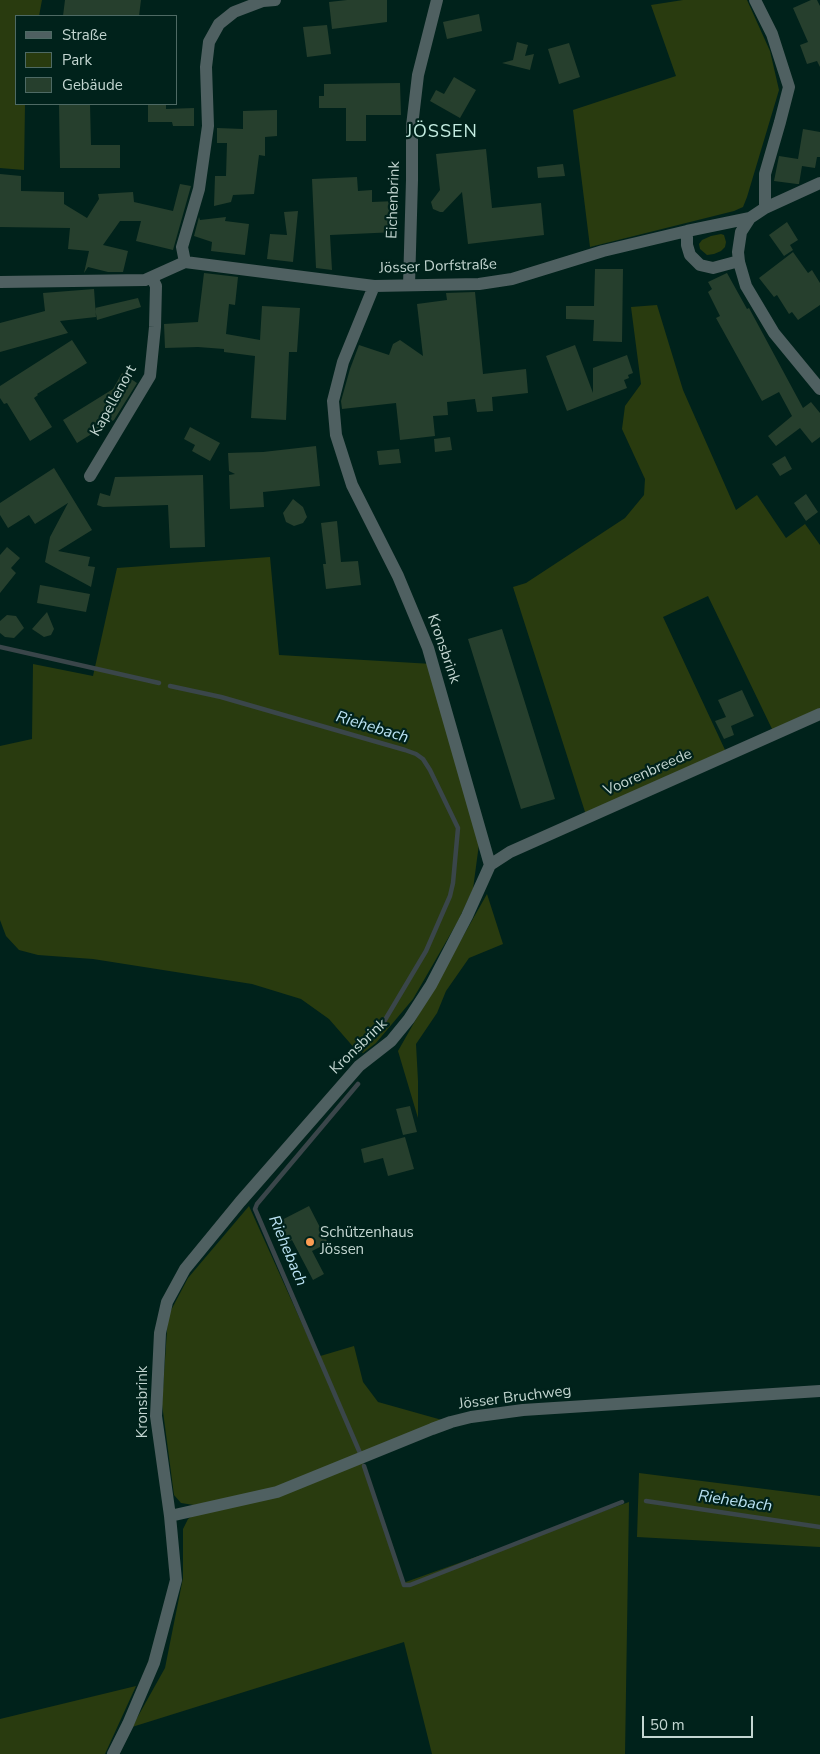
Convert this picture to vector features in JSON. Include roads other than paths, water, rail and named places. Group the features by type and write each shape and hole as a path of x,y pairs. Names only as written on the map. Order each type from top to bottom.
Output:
{"street":[{"path":"0,282 145,280 185,262 182,247 199,189 208,126 206,68 209,42 219,24 234,12 275,0"},
{"name":"Eichenbrink","path":"409,285 412,126 418,74 437,0"},
{"path":"755,0 772,34 789,86 765,174 765,208"},
{"name":"Jösser Dorfstraße","path":"185,262 374,286 479,284 512,279 603,251 687,230 750,218 765,208 820,183"},
{"path":"750,218 742,232 738,252 746,286 774,333 820,389"},
{"path":"687,230 687,245 690,255 700,265 713,268 739,260"},
{"name":"Kapellenort","path":"90,476 150,376 155,328 156,286 152,278"},
{"name":"Kronsbrink","path":"113,1754 154,1663 176,1580 170,1516 156,1416 160,1333 167,1302 185,1269 240,1202 359,1066 391,1041 409,1019 431,985 468,916 490,865 428,648 398,576 352,485 336,434 333,401 343,362 374,286"},
{"name":"Voorenbreede","path":"490,865 510,852 820,714"},
{"name":"Jösser Bruchweg","path":"170,1516 277,1492 432,1428 471,1418 523,1410 820,1391"}],"waterway":[{"name":"Riehebach","path":"0,647 159,683"},
{"name":"Riehebach","path":"170,686 221,697 405,750 423,759 430,770 458,828 453,883 450,896 426,951 379,1030"},
{"name":"Riehebach","path":"358,1084 257,1204 255,1209 360,1453"},
{"name":"Riehebach","path":"364,1466 404,1585 410,1585 622,1502"},
{"name":"Riehebach","path":"646,1501 820,1527"}],"place":[{"name":"Schützenhaus Jössen","path":"310,1242"}],"district":[{"name":"JÖSSEN","path":"442,133"}]}
